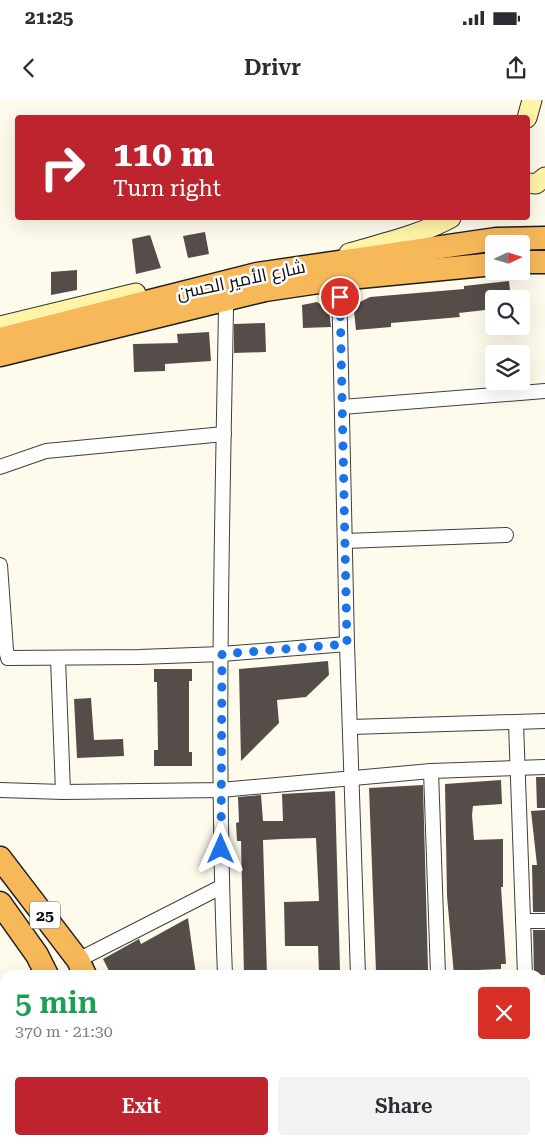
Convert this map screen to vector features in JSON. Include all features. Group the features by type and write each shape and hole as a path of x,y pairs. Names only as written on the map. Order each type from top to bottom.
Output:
{"highway":[{"name":"شارع الأمير الحسن","path":"0,355 261,282 299,266 496,238 545,238"},
{"path":"530,262 545,262"},
{"name":"شارع الأمير الحسن","path":"0,339 261,282 339,279 485,265"},
{"name":"25","path":"0,858 81,968"},
{"name":"25","path":"0,903 37,955 45,970"}],"main road":[{"path":"530,183 536,184 545,177"},
{"path":"299,266 410,236 447,220"},
{"path":"0,326 224,273 261,282"},
{"path":"0,364 226,309 261,282"}],"street":[{"path":"339,279 347,644 358,970"},
{"path":"225,970 221,887 221,790 226,309"},
{"path":"342,407 545,391"},
{"path":"0,467 46,451 224,434"},
{"path":"345,541 506,535"},
{"path":"0,565 6,655 14,659 222,654 347,644"},
{"path":"58,658 63,792"},
{"path":"351,727 545,721"},
{"path":"516,722 525,970"},
{"path":"0,790 63,792 221,790 431,771 545,767"},
{"path":"431,771 438,970"},
{"path":"81,968 221,887"},
{"path":"523,922 545,921"}],"building":[{"path":"205,232 209,254 188,258 183,236"},
{"path":"150,235 161,268 136,274 132,239"},
{"path":"77,270 77,290 51,295 51,272"},
{"path":"509,281 510,290 485,290 485,310 459,313 460,317 391,323 391,327 356,330 354,311 360,302 370,297 464,289 464,286"},
{"path":"317,302 329,310 331,327 303,328 302,305"},
{"path":"265,323 266,352 234,353 234,324"},
{"path":"209,332 211,361 165,364 165,371 134,372 133,344 178,343 177,334"},
{"path":"328,661 329,675 306,697 277,700 279,723 241,761 239,669"},
{"path":"154,669 192,669 192,681 189,681 189,752 192,752 192,766 154,766 154,750 158,750 157,682 154,682"},
{"path":"91,698 94,740 123,739 124,756 77,758 74,699"},
{"path":"536,777 545,777 545,808 537,808"},
{"path":"501,780 502,804 473,806 472,815 474,840 503,839 503,887 501,887 506,964 501,964 501,969 454,970 447,896 445,784"},
{"path":"423,785 428,970 376,970 369,788"},
{"path":"335,791 340,970 319,970 318,946 285,946 284,902 319,901 316,838 263,840 267,970 244,970 241,841 237,841 236,823 239,822 238,797 261,795 263,821 283,821 282,794"},
{"path":"545,810 545,912 533,912 532,865 537,865 531,811"},
{"path":"188,918 195,970 108,970 103,959 139,939 141,944"},
{"path":"533,930 545,930 545,970 534,970"}],"route":[{"path":"221,849 222,654 347,644 340,297"}]}
